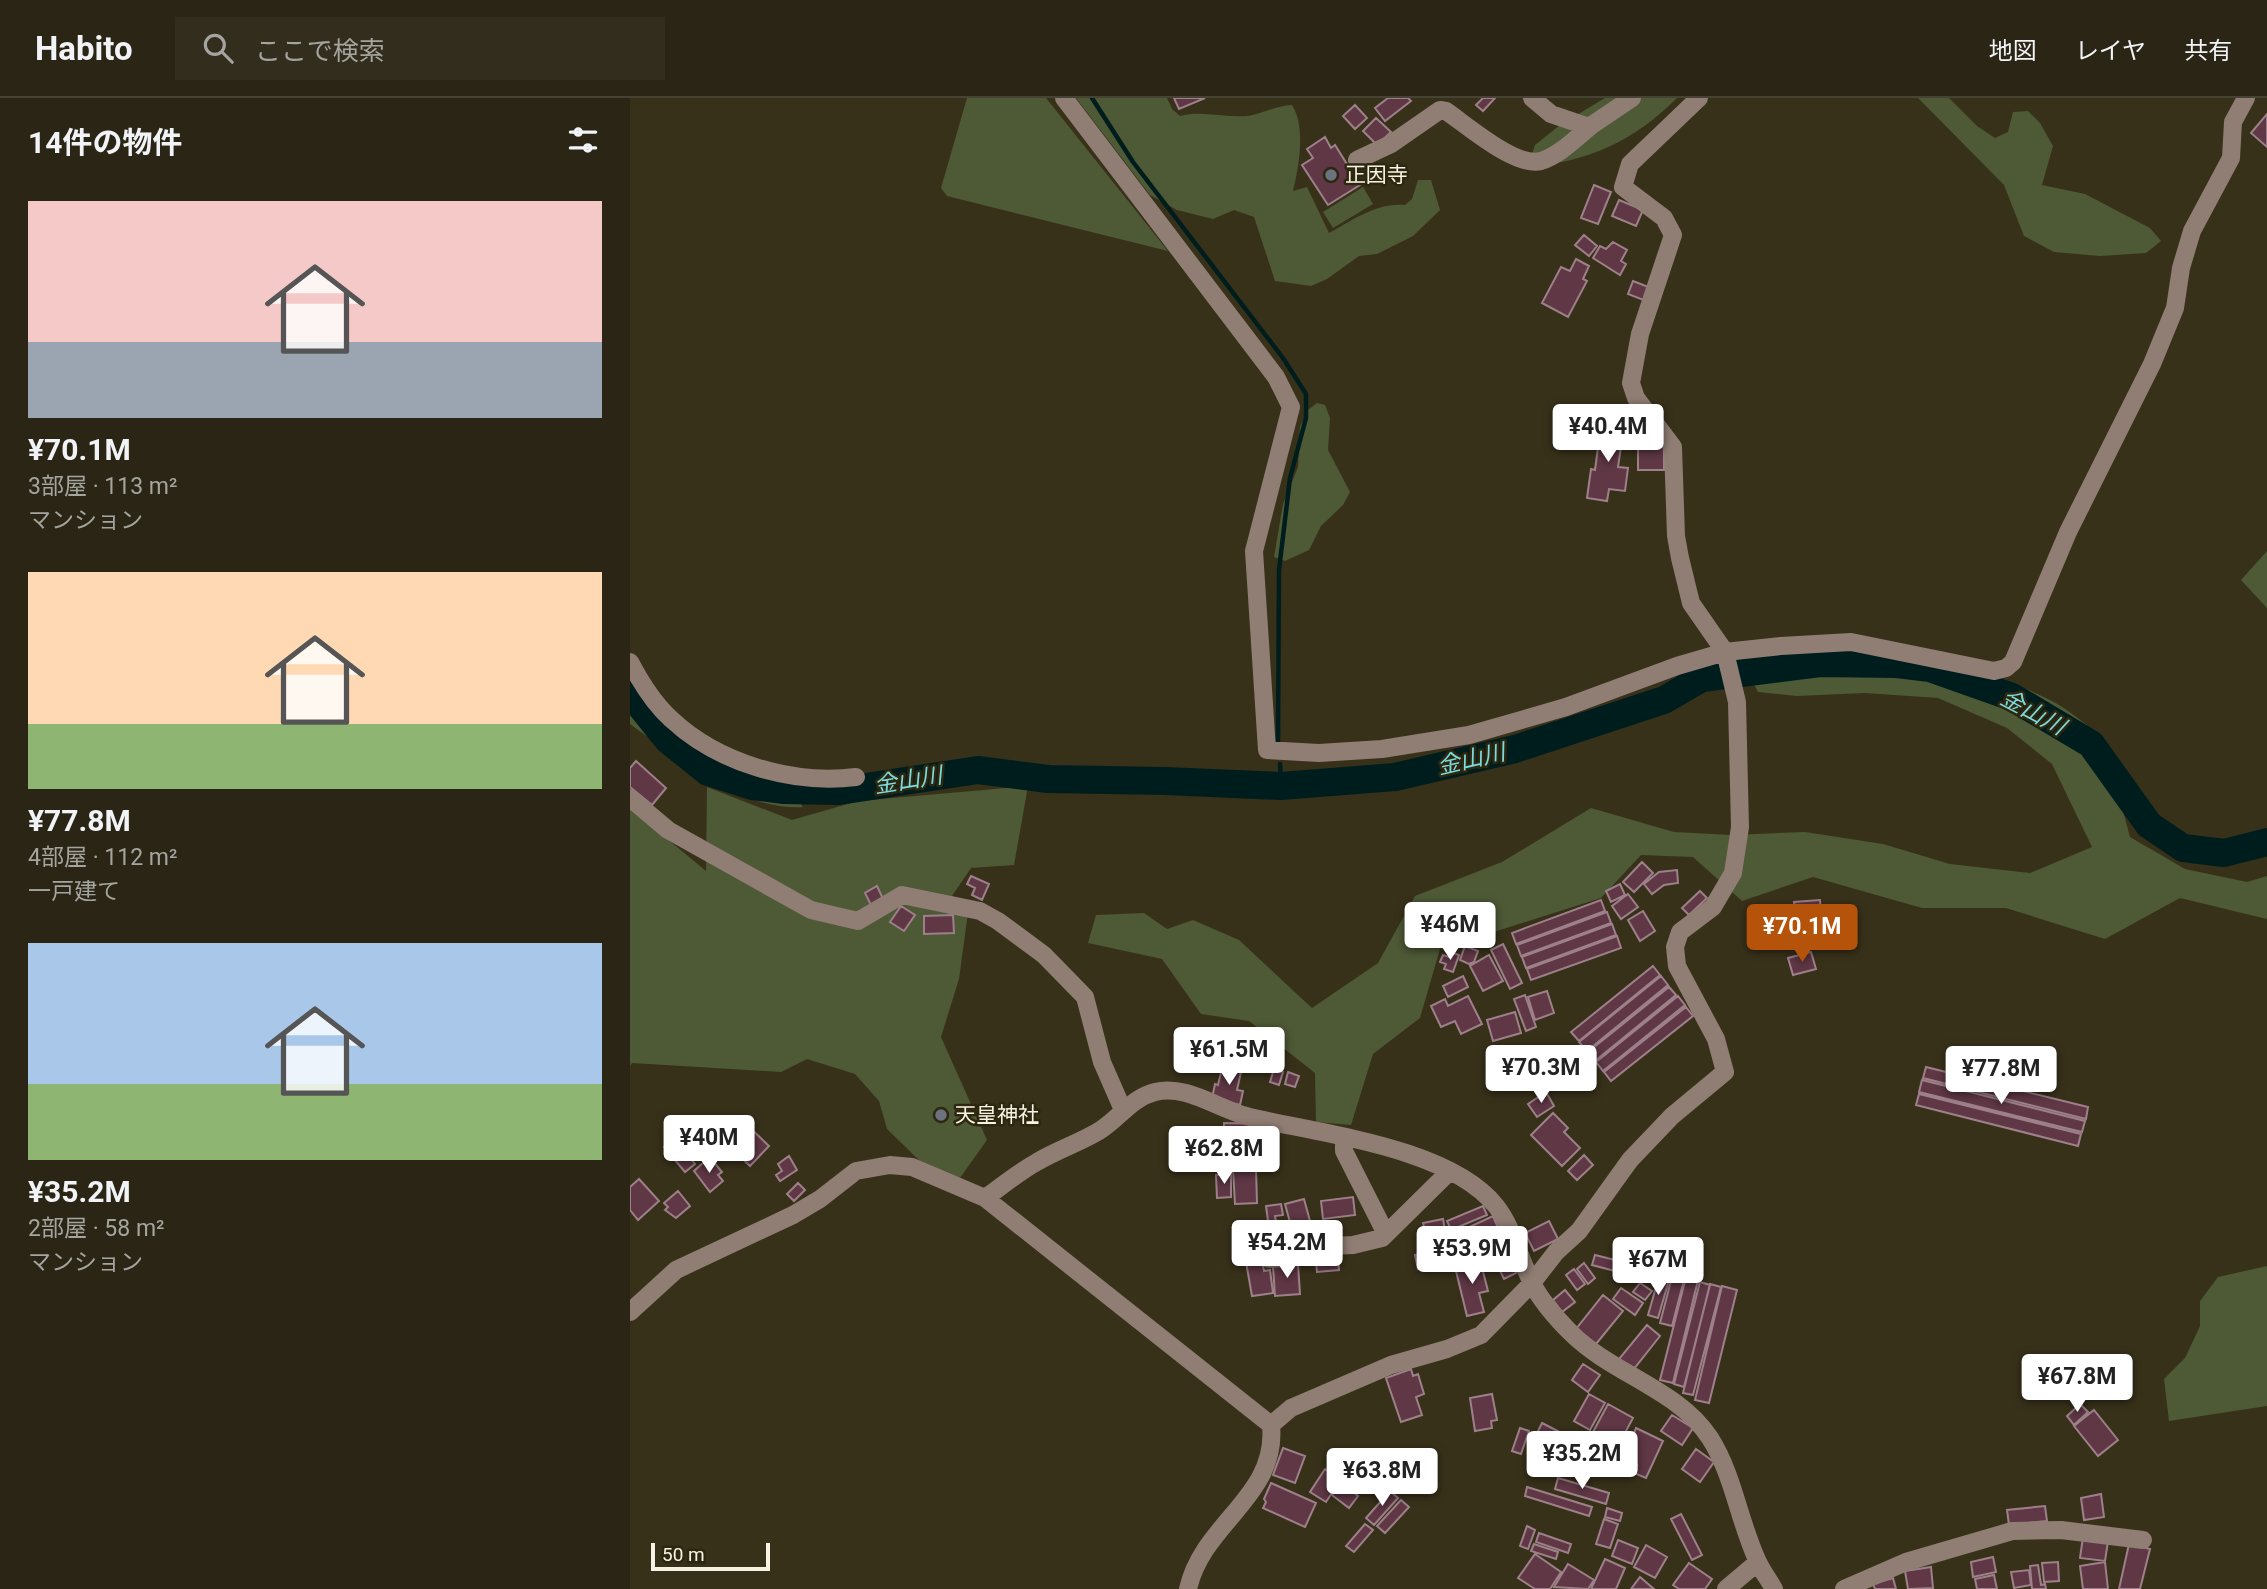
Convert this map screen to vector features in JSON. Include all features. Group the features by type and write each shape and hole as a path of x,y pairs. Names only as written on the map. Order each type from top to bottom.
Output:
{"street":[{"path":"1064,98 1276,377 1292,407 1254,551 1267,750 1319,752 1382,749 1469,734 1566,707 1677,666 1727,656 1852,642 1994,671 2006,668 2013,662 2067,532 2152,364 2170,319 2192,231 2231,158 2233,122 2246,98"},
{"path":"1532,98 1551,114 1591,126"},
{"path":"1357,160 1391,144 1440,110 1446,111 1518,160 1540,161 1559,152 1632,98"},
{"path":"1271,1425 1291,1408 1391,1365 1447,1349 1481,1335 1532,1283 1556,1252 1579,1231 1630,1160 1672,1116 1726,1072 1716,1038 1677,966 1675,947 1680,932 1713,907 1733,873 1740,827 1737,702 1727,656 1691,603 1676,536 1674,447 1636,398 1631,383 1640,334 1673,235 1664,218 1623,187 1630,164 1699,98"},
{"path":"630,662 645,690 670,719 710,749 782,774 828,781 856,777"},
{"path":"630,798 668,830 811,911 858,921 902,895 980,911 998,921 1044,955 1085,998 1102,1062 1123,1110"},
{"path":"985,1198 1037,1162 1101,1130 1141,1096 1158,1091 1181,1092 1243,1115 1365,1139 1450,1171 1468,1182 1496,1206 1514,1237 1532,1283 1572,1334 1611,1364 1692,1415 1710,1439 1726,1470 1758,1563 1774,1589"},
{"path":"1344,1137 1344,1151 1386,1234"},
{"path":"630,1312 676,1270 793,1215 820,1199 856,1171 890,1165 912,1167 985,1198 1271,1425 1272,1442 1264,1474 1240,1508 1219,1528 1204,1549 1188,1589"},
{"path":"1269,1259 1290,1258 1328,1246 1374,1242 1386,1234 1450,1171"},
{"path":"1844,1589 1906,1562 2012,1531 2061,1531 2143,1540"},
{"path":"1727,1589 1758,1563"}],"green space":[{"path":"967,98 1046,98 1168,251 947,196 941,188"},
{"path":"1076,98 1167,98 1172,109 1180,116 1248,116 1292,105 1300,135 1293,191 1307,187 1329,233 1375,209 1405,205 1412,199 1418,180 1431,180 1440,210 1413,236 1377,254 1359,256 1327,279 1311,286 1275,281 1254,217 1234,210 1213,219 1177,210 1150,195"},
{"path":"1605,98 1677,98 1644,126 1609,147 1571,160 1528,167 1535,145 1560,125"},
{"path":"1918,98 1949,98 1977,126 1995,138 2008,132 2013,112 2028,111 2040,123 2053,146 2042,185 2085,194 2150,228 2161,241 2146,253 2100,256 2054,252 2024,236 2004,185"},
{"path":"1363,187 1373,204 1333,228 1323,212"},
{"path":"1317,403 1325,405 1330,418 1328,450 1350,492 1343,505 1321,526 1309,550 1285,561 1274,557 1283,504 1298,467 1300,427 1308,410"},
{"path":"2267,551 2267,608 2241,580"},
{"path":"1813,653 1904,658 1966,669 2025,688 2056,703 2087,725 2096,768 2107,780 2122,807 2130,837 2185,869 2247,882 2267,876 2267,919 2180,898 2105,939 2006,908 1922,908 1813,877 1742,901 1693,857 1641,855 1601,898 1440,949 1420,1018 1373,1054 1351,1125 1316,1122 1315,1073 1249,1021 1201,1014 1162,959 1088,943 1096,915 1144,913 1167,929 1193,920 1239,940 1312,1008 1378,963 1415,896 1502,862 1591,808 1674,832 1731,835 1805,832 1883,844 1950,864 2030,873 2092,847 2052,764 2007,728 1938,698 1865,693 1797,696 1758,692 1743,663"},
{"path":"630,676 669,729 688,747 712,761 781,786 803,807 757,801 734,792 689,767 630,724"},
{"path":"1028,786 1014,865 971,868 952,896 969,905 959,979 941,1037 987,1140 957,1182 925,1166 887,1129 879,1101 855,1074 807,1059 781,1072 632,1063 630,1066 630,808 706,871 707,787 792,820 858,801"},
{"path":"2267,1266 2267,1406 2169,1421 2164,1379 2185,1358 2200,1326 2200,1301 2218,1277"}],"building":[{"path":"1174,98 1205,98 1179,109"},
{"path":"1388,98 1408,98 1411,101 1385,121 1375,108"},
{"path":"1483,98 1495,98 1483,111 1476,105"},
{"path":"1355,105 1367,118 1355,129 1343,116"},
{"path":"2267,114 2267,147 2251,133"},
{"path":"1376,118 1391,132 1377,145 1363,131"},
{"name":"正因寺","path":"1325,137 1331,148 1335,145 1360,185 1328,205 1302,165 1313,158 1307,149"},
{"path":"1594,185 1611,192 1598,224 1581,218"},
{"path":"1619,200 1643,210 1636,226 1612,216"},
{"path":"1584,235 1597,246 1589,256 1575,245"},
{"path":"1613,242 1627,250 1621,261 1626,264 1620,275 1593,258 1600,246 1606,249"},
{"path":"1576,259 1589,266 1583,279 1587,281 1568,317 1542,303 1561,267 1570,271"},
{"path":"1633,281 1651,288 1646,301 1628,294"},
{"path":"1601,425 1624,426 1618,467 1628,468 1625,491 1609,489 1607,501 1587,498 1591,469 1595,470"},
{"path":"1664,444 1664,470 1638,470 1638,445"},
{"path":"636,761 666,788 652,805 630,787 630,768"},
{"path":"1642,862 1653,873 1634,892 1623,882"},
{"path":"1677,870 1678,883 1664,885 1652,894 1644,884 1659,872"},
{"path":"971,876 989,884 982,900 972,895 975,888 967,884"},
{"path":"1620,884 1625,895 1611,902 1606,891"},
{"path":"877,886 884,901 872,907 865,893"},
{"path":"1700,891 1707,898 1689,915 1682,908"},
{"path":"1628,894 1638,907 1621,919 1612,906"},
{"path":"1601,900 1605,911 1516,944 1512,933"},
{"path":"1820,900 1823,940 1798,942 1794,902"},
{"path":"901,906 915,915 904,931 890,922"},
{"path":"1643,911 1655,931 1640,941 1628,920"},
{"path":"1607,912 1611,923 1521,956 1517,945"},
{"path":"953,915 954,933 924,934 924,916"},
{"path":"1612,924 1616,935 1526,968 1522,957"},
{"path":"1617,936 1621,948 1531,980 1527,969"},
{"path":"1503,944 1522,983 1510,989 1491,950"},
{"path":"1465,946 1478,951 1474,962 1469,964 1460,960"},
{"path":"1451,952 1459,955 1453,972 1444,969 1446,964 1440,962 1443,955 1449,957"},
{"path":"1811,952 1816,969 1793,975 1788,958"},
{"path":"1489,955 1503,981 1483,991 1470,966"},
{"path":"1653,966 1660,975 1579,1041 1571,1032"},
{"path":"1463,976 1468,987 1448,997 1443,986"},
{"path":"1661,976 1668,985 1587,1051 1579,1042"},
{"path":"1669,987 1676,995 1595,1061 1588,1052"},
{"path":"1547,991 1554,1013 1535,1020 1528,997"},
{"path":"1525,995 1536,1027 1526,1031 1514,999"},
{"path":"1468,996 1482,1024 1461,1034 1455,1021 1441,1027 1431,1006 1445,999 1448,1006"},
{"path":"1678,996 1685,1005 1603,1071 1596,1062"},
{"path":"1686,1007 1693,1016 1611,1081 1604,1072"},
{"path":"1515,1012 1521,1033 1493,1041 1487,1020"},
{"path":"1245,1028 1259,1033 1258,1036 1263,1038 1260,1050 1241,1041"},
{"path":"1208,1031 1237,1033 1236,1062 1210,1061"},
{"path":"1264,1048 1277,1052 1271,1069 1253,1063 1257,1052 1262,1054"},
{"path":"1225,1065 1241,1072 1237,1090 1243,1091 1240,1105 1212,1098 1215,1084 1218,1085"},
{"path":"1926,1067 2088,1107 2086,1119 1923,1078"},
{"path":"1274,1069 1283,1072 1279,1085 1270,1082"},
{"path":"1288,1072 1299,1076 1295,1087 1285,1084"},
{"path":"1922,1080 2085,1121 2082,1132 1919,1092"},
{"path":"1546,1092 1554,1106 1537,1117 1528,1104"},
{"path":"1919,1094 2081,1134 2078,1146 1916,1105"},
{"path":"1553,1113 1568,1128 1564,1132 1580,1148 1562,1166 1531,1135"},
{"path":"719,1118 733,1133 722,1143 708,1128"},
{"path":"1224,1123 1267,1124 1265,1166 1223,1165"},
{"path":"746,1124 769,1146 750,1166 727,1144"},
{"path":"675,1138 695,1164 685,1172 664,1147"},
{"path":"1584,1155 1593,1165 1577,1180 1568,1171"},
{"path":"789,1156 797,1170 780,1181 776,1175 782,1171 778,1164"},
{"path":"713,1161 722,1172 718,1175 723,1181 710,1192 694,1171 704,1162 707,1166"},
{"path":"1256,1168 1257,1203 1235,1204 1233,1169"},
{"path":"1231,1174 1231,1197 1217,1198 1216,1175"},
{"path":"639,1179 659,1201 638,1220 630,1210 630,1187"},
{"path":"798,1183 805,1190 794,1201 787,1194"},
{"path":"678,1191 690,1206 676,1218 665,1210 668,1207 664,1203"},
{"path":"1353,1197 1355,1215 1323,1219 1321,1201"},
{"path":"1304,1199 1310,1221 1291,1226 1285,1204"},
{"path":"1281,1204 1283,1215 1275,1216 1279,1241 1254,1245 1250,1223 1268,1221 1266,1206"},
{"path":"1483,1206 1487,1215 1451,1230 1447,1221"},
{"path":"1493,1216 1502,1237 1474,1249 1465,1229"},
{"path":"1443,1219 1445,1230 1426,1234 1423,1223"},
{"path":"1549,1221 1558,1239 1534,1251 1525,1233"},
{"path":"1445,1232 1448,1243 1424,1248 1421,1238"},
{"path":"1504,1238 1520,1271 1504,1279 1488,1246"},
{"path":"1446,1246 1450,1263 1431,1267 1428,1250"},
{"path":"1428,1252 1430,1267 1418,1269 1415,1255"},
{"path":"1595,1255 1659,1271 1657,1282 1592,1265"},
{"path":"1262,1260 1264,1271 1270,1270 1273,1293 1252,1296 1246,1262"},
{"path":"1338,1260 1339,1270 1317,1272 1316,1262"},
{"path":"1480,1260 1488,1291 1479,1293 1484,1312 1467,1316 1455,1267"},
{"path":"1584,1263 1595,1278 1588,1284 1577,1269"},
{"path":"1298,1264 1300,1294 1275,1296 1273,1266"},
{"path":"1574,1269 1585,1284 1577,1290 1566,1275"},
{"path":"1673,1273 1685,1276 1672,1326 1660,1323"},
{"path":"1659,1277 1669,1280 1658,1318 1648,1315"},
{"path":"1686,1277 1698,1280 1673,1383 1660,1380"},
{"path":"1700,1282 1710,1285 1684,1387 1674,1384"},
{"path":"1640,1283 1652,1291 1645,1300 1633,1292"},
{"path":"1710,1284 1721,1287 1693,1395 1683,1393"},
{"path":"1722,1286 1737,1290 1709,1403 1695,1400"},
{"path":"1621,1288 1643,1303 1635,1315 1613,1299"},
{"path":"1565,1290 1575,1302 1562,1312 1553,1300"},
{"path":"1603,1295 1623,1311 1596,1344 1576,1329"},
{"path":"1647,1325 1660,1336 1633,1370 1619,1359"},
{"path":"1583,1364 1600,1375 1588,1392 1572,1380"},
{"path":"1411,1369 1413,1376 1418,1374 1424,1394 1416,1397 1422,1415 1401,1422 1386,1378"},
{"path":"1492,1394 1497,1420 1491,1421 1492,1428 1475,1431 1470,1398"},
{"path":"1589,1394 1605,1403 1590,1430 1574,1421"},
{"path":"1608,1404 1633,1418 1618,1446 1593,1432"},
{"path":"2080,1404 2088,1412 2074,1425 2067,1416"},
{"path":"2094,1410 2118,1440 2098,1456 2074,1426"},
{"path":"1672,1415 1693,1428 1682,1445 1661,1431"},
{"path":"1542,1423 1612,1459 1607,1469 1537,1433"},
{"path":"1520,1428 1529,1431 1521,1454 1512,1451"},
{"path":"1636,1428 1663,1441 1646,1478 1634,1473 1637,1465 1627,1460 1633,1447 1629,1445"},
{"path":"1283,1448 1305,1456 1295,1483 1273,1475"},
{"path":"1696,1449 1714,1462 1700,1482 1682,1469"},
{"path":"1325,1469 1341,1479 1326,1502 1310,1492"},
{"path":"1558,1478 1609,1493 1606,1504 1555,1489"},
{"path":"1271,1483 1316,1503 1305,1527 1263,1508"},
{"path":"1341,1483 1358,1496 1349,1508 1332,1495"},
{"path":"1527,1487 1592,1507 1589,1516 1525,1496"},
{"path":"1390,1491 1398,1498 1374,1525 1366,1518"},
{"path":"2101,1494 2104,1517 2084,1520 2081,1498"},
{"path":"1401,1500 1409,1507 1385,1533 1377,1526"},
{"path":"2045,1506 2047,1521 2009,1525 2007,1510"},
{"path":"1607,1508 1622,1513 1620,1521 1605,1517"},
{"path":"1681,1514 1702,1555 1692,1560 1671,1519"},
{"path":"1604,1519 1618,1524 1610,1548 1596,1544"},
{"path":"1365,1524 1373,1530 1354,1552 1346,1546"},
{"path":"1527,1526 1535,1530 1528,1549 1520,1546"},
{"path":"1539,1533 1571,1544 1568,1553 1536,1542"},
{"path":"2083,1537 2108,1541 2105,1561 2080,1558"},
{"path":"1618,1540 1638,1548 1632,1564 1612,1556"},
{"path":"1534,1544 1558,1552 1556,1559 1531,1551"},
{"path":"2129,1544 2150,1549 2140,1589 2119,1589"},
{"path":"1646,1545 1667,1557 1655,1578 1634,1567"},
{"path":"1535,1554 1561,1572 1550,1589 1535,1589 1518,1578"},
{"path":"1993,1557 1996,1572 1973,1577 1971,1562"},
{"path":"1605,1559 1625,1568 1616,1589 1591,1589"},
{"path":"2058,1562 2059,1581 2044,1582 2042,1563"},
{"path":"2105,1562 2108,1589 2083,1589 2080,1566"},
{"path":"1689,1563 1712,1579 1705,1589 1679,1589 1673,1585"},
{"path":"1568,1564 1594,1580 1588,1589 1554,1587"},
{"path":"2038,1565 2041,1585 2045,1584 2046,1589 2032,1589 2030,1566"},
{"path":"1931,1567 1933,1588 1908,1589 1905,1571"},
{"path":"2029,1570 2031,1585 2014,1588 2011,1572"},
{"path":"1994,1575 1997,1589 1977,1589 1975,1579"},
{"path":"1640,1577 1654,1589 1631,1589"},
{"path":"1893,1578 1896,1589 1875,1589 1873,1584"}],"waterway":[{"path":"1092,98 1133,162 1283,358 1306,394 1306,418 1290,478 1279,570 1278,742"},
{"name":"金山川","path":"630,693 668,740 708,772 752,786 784,790 839,791 978,770 1048,779 1281,786 1395,777 1515,749 1664,700 1702,678 1820,663 1897,664 1930,668 2012,697 2091,744 2149,825 2183,848 2224,853 2267,842"},
{"path":"1280,764 1281,786"}],"place":[{"name":"正因寺","path":"1331,175"},
{"name":"天皇神社","path":"941,1115"}]}
